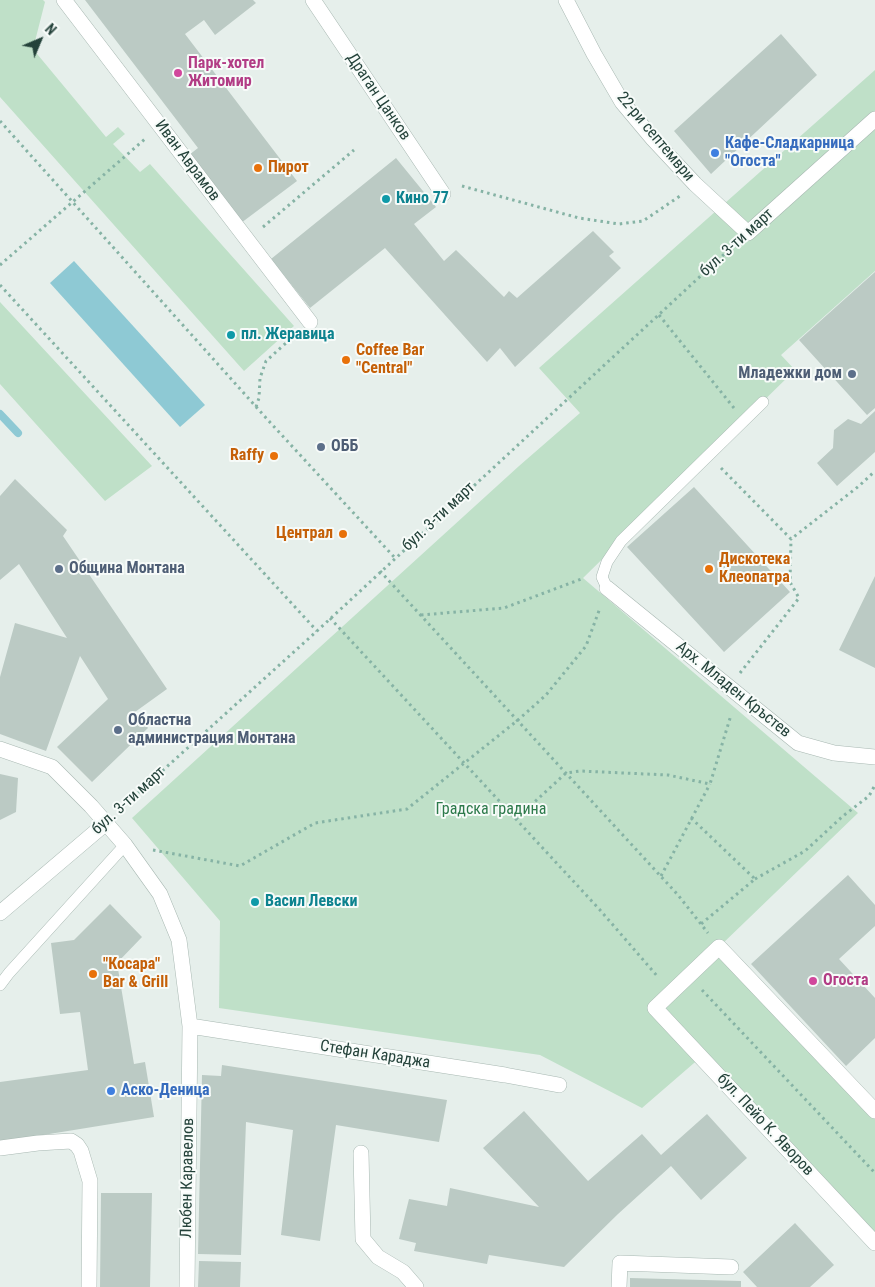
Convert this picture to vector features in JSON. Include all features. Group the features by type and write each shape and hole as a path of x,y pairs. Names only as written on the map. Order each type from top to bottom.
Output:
{"street":[{"name":"Иван Аврамов","path":"64,0 310,322"},
{"name":"Драган Цанков","path":"313,0 443,194"},
{"name":"22-ри септември","path":"566,0 622,102 695,184 748,233"},
{"name":"бул. 3-ти март","path":"748,233 875,119"},
{"name":"Арх. Младен Кръстев","path":"607,588 798,743 834,753 875,756"},
{"name":"Любен Каравелов","path":"0,749 52,766 106,823 125,845 160,894 179,940 190,1026 187,1287"},
{"name":"бул. 3-ти март","path":"0,913 106,823"},
{"path":"671,992 719,947 875,1111"},
{"name":"бул. Пейо К. Яворов","path":"671,992 655,1008 875,1243"},
{"name":"Стефан Караджа","path":"190,1026 559,1085"},
{"path":"0,1148 38,1143 71,1142 77,1145 81,1151 90,1181 89,1287"},
{"path":"361,1153 363,1239 378,1257 403,1272 416,1287"},
{"path":"620,1287 620,1263 731,1266"}],"lane":[{"path":"607,588 602,577 607,562 621,541 763,402"},
{"path":"0,985 8,973 125,845"}],"path":[{"path":"0,121 256,407 395,558"},
{"path":"0,265 134,149"},
{"path":"247,241 354,150"},
{"path":"432,177 579,218 619,224 643,221 695,184"},
{"name":"бул. 3-ти март","path":"106,823 748,233"},
{"path":"0,285 317,631"},
{"path":"659,315 744,420"},
{"path":"256,407 259,398 260,378 266,361 310,322"},
{"path":"660,876 710,784 738,694 739,674 799,598 790,582 791,539 709,455"},
{"path":"791,539 859,486 875,471"},
{"path":"421,615 504,608 583,578 607,562"},
{"path":"380,571 660,876 719,947"},
{"path":"125,845 240,866 315,823 407,809 518,720 546,695 586,646 607,588"},
{"path":"330,618 600,910 671,992"},
{"path":"516,819 566,773 580,771 668,775 710,784"},
{"path":"701,924 755,879 804,851 843,816 869,796 875,785"},
{"path":"691,818 755,879"},
{"path":"688,976 875,1173"}],"green space":[{"path":"0,0 43,0 45,2 33,49 106,137 118,127 125,134 113,144 140,172 150,164 294,326 244,371 0,97"},
{"name":"Градска градина","path":"875,70 875,271 781,355 795,370 583,578 858,813 719,947 875,1117 875,1235 701,1057 642,1108 540,1055 219,1008 220,921 132,818 519,466 580,413 539,368"},
{"path":"0,302 152,466 105,501 0,384"}],"water":[{"path":"74,261 205,405 180,427 50,283"}],"building":[{"path":"85,0 253,0 256,3 215,35 204,20 185,34 297,181 241,223 189,155 198,148"},
{"path":"781,34 817,75 711,174 674,131"},
{"path":"396,158 436,207 414,224 444,261 456,250 504,297 509,291 517,298 593,231 614,252 609,256 621,268 515,367 500,348 487,362 385,248 310,308 271,259"},
{"name":"Младежки дом","path":"875,272 875,408 867,415 799,340"},
{"path":"875,411 875,452 837,486 817,463 833,448 834,430 848,419 861,424"},
{"path":"15,479 67,530 63,536 167,689 135,712 148,728 92,782 57,747 108,699 80,656 46,751 0,734 0,677 15,623 67,638 19,564 0,580 0,496"},
{"name":"Дискотека Клеопатра","path":"694,487 790,592 724,652 627,547"},
{"path":"875,576 875,668 839,650"},
{"path":"0,774 18,778 16,812 0,820"},
{"name":"Огоста","path":"848,875 875,905 875,926 839,959 875,998 875,1038 846,1066 751,964"},
{"path":"110,904 142,937 117,963 134,1064 145,1062 154,1117 0,1142 0,1082 88,1070 80,1012 60,1014 51,943 74,940"},
{"path":"222,1065 447,1100 439,1142 336,1125 320,1241 281,1235 293,1130 246,1122 241,1255 198,1254 202,1075 221,1076"},
{"path":"524,1111 588,1181 642,1134 661,1155 707,1114 747,1158 701,1200 671,1166 564,1267 489,1255 487,1264 414,1251 416,1243 399,1239 409,1199 447,1206 450,1188 539,1207 483,1148"},
{"path":"101,1193 152,1193 150,1287 100,1287"},
{"path":"795,1223 834,1265 810,1287 757,1287 743,1272"},
{"path":"199,1261 241,1262 240,1287 198,1287"},
{"path":"630,1278 741,1281 741,1287 630,1287"}],"waterway":[{"path":"0,414 18,433"}],"place":[{"name":"Парк-хотел Житомир","path":"178,73"},
{"name":"Кафе-Сладкарница \"Огоста\"","path":"715,153"},
{"name":"Пирот","path":"258,168"},
{"name":"Кино 77","path":"386,199"},
{"name":"пл. Жеравица","path":"231,335"},
{"name":"Coffee Bar \"Central\"","path":"346,360"},
{"name":"Младежки дом","path":"852,374"},
{"name":"ОББ","path":"321,447"},
{"name":"Raffy","path":"274,456"},
{"name":"Централ","path":"343,534"},
{"name":"Община Монтана","path":"59,569"},
{"name":"Дискотека Клеопатра","path":"709,569"},
{"name":"Областна администрация Монтана","path":"118,730"},
{"name":"Васил Левски","path":"255,902"},
{"name":"\"Косара\" Bar & Grill","path":"93,974"},
{"name":"Огоста","path":"813,981"},
{"name":"Аско-Деница","path":"111,1091"}]}
